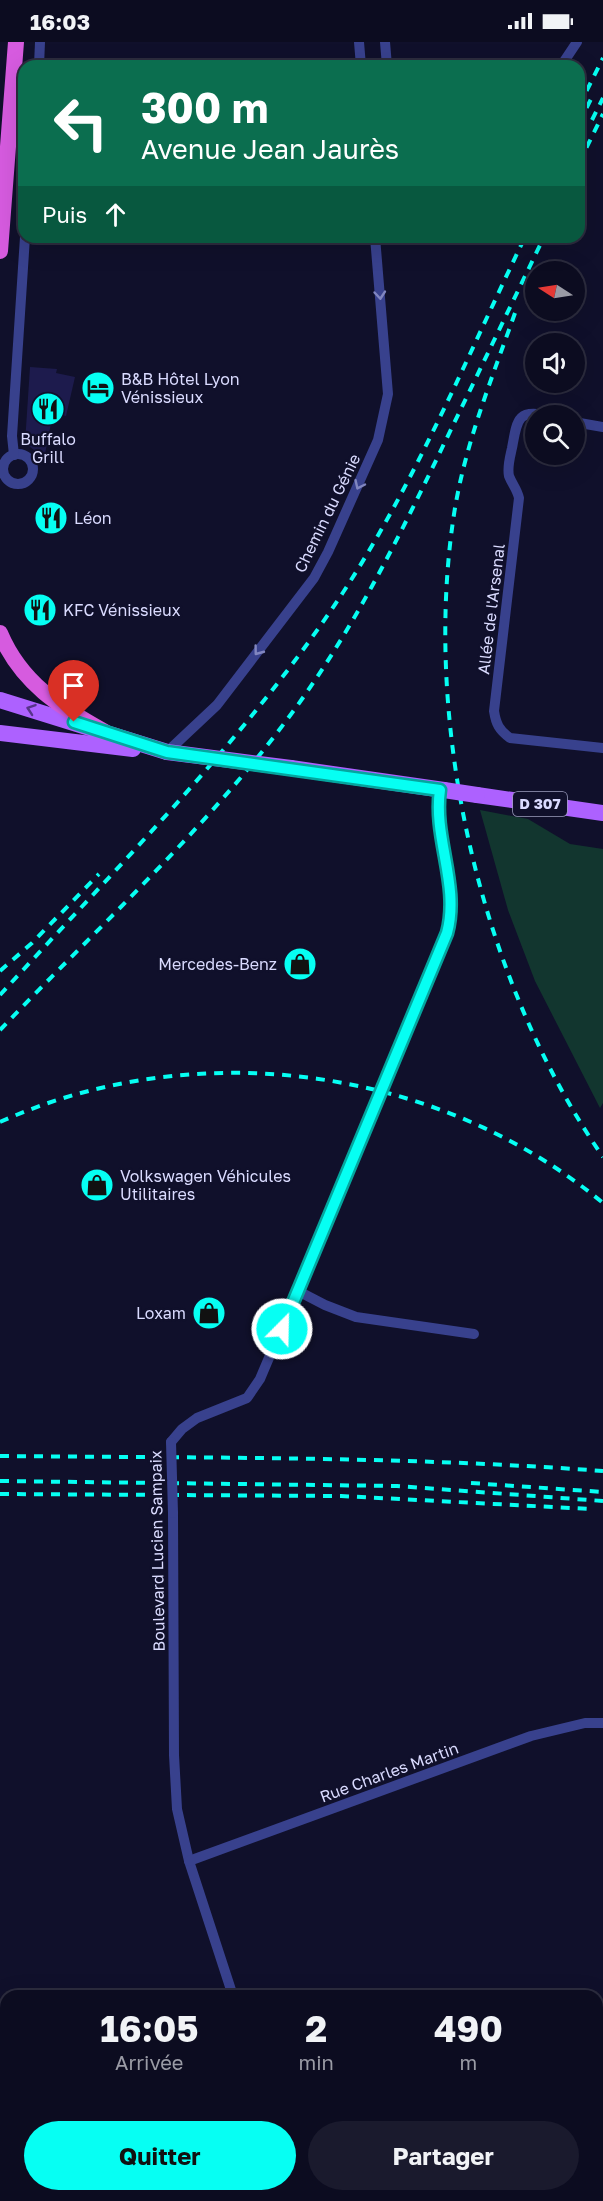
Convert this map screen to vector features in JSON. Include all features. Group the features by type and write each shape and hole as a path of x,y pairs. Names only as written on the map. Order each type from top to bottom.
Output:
{"highway":[{"path":"0,251 16,42"},
{"path":"0,633 34,684 62,708 105,732"}],"main road":[{"name":"D 307","path":"0,700 167,752"},
{"name":"D 307","path":"0,733 291,768 603,813"}],"street":[{"path":"39,60 40,42"},
{"path":"359,42 360,60"},
{"path":"385,42 386,60"},
{"path":"565,60 577,42"},
{"path":"14,455 12,436 26,243"},
{"name":"Chemin du Génie","path":"167,752 217,705 314,578 378,440 388,394 375,243"},
{"name":"Allée de l'Arsenal","path":"525,414 516,423 508,465 510,477 519,498 494,711 500,731 510,738 603,748"},
{"path":"585,424 603,427"},
{"path":"14,455 23,455 30,461 32,475 25,483 3,482 4,465 14,455"},
{"name":"Boulevard Lucien Sampaix","path":"231,1990 189,1861 177,1809 174,1755 171,1442 182,1429 197,1418 247,1398 260,1379 385,1084 450,920 452,903 440,816 442,790"},
{"path":"298,1291 356,1317 474,1334"},
{"name":"Rue Charles Martin","path":"189,1861 531,1736 585,1723 603,1723"}],"green space":[{"path":"480,810 528,819 570,844 603,849 603,1103 600,1108 535,981 508,910"}],"building":[{"name":"Buffalo Grill","path":"30,367 57,369 56,373 75,377 66,416 53,413 45,454 38,453 25,443"}],"railway":[{"path":"585,94 603,58"},
{"path":"592,120 603,98"},
{"path":"585,111 591,99"},
{"path":"585,151 603,114"},
{"path":"0,995 179,801 265,700 305,648 368,552 417,464 522,243"},
{"path":"0,1030 196,828 234,786 302,699 342,639 394,545 541,243"},
{"path":"515,313 471,441 453,521 446,601 447,684 455,768 471,852 494,934 524,1014 561,1088 603,1157"},
{"path":"0,971 32,943 99,874"},
{"path":"0,1122 75,1095 153,1078 233,1073 313,1078 391,1094 467,1120 538,1157 603,1203"},
{"path":"0,1456 377,1460 603,1471"},
{"path":"0,1481 397,1486 603,1501"},
{"path":"471,1483 603,1492"},
{"path":"0,1494 341,1496 591,1509"}],"place":[{"name":"B&B Hôtel Lyon Vénissieux","path":"98,388"},
{"name":"Buffalo Grill","path":"48,409"},
{"name":"Léon","path":"51,518"},
{"name":"KFC Vénissieux","path":"40,610"},
{"name":"Mercedes-Benz","path":"300,964"},
{"name":"Volkswagen Véhicules Utilitaires","path":"97,1185"},
{"name":"Loxam","path":"209,1313"}],"route":[{"path":"74,722 167,752 440,790 440,816 452,903 447,933 282,1329"}]}
